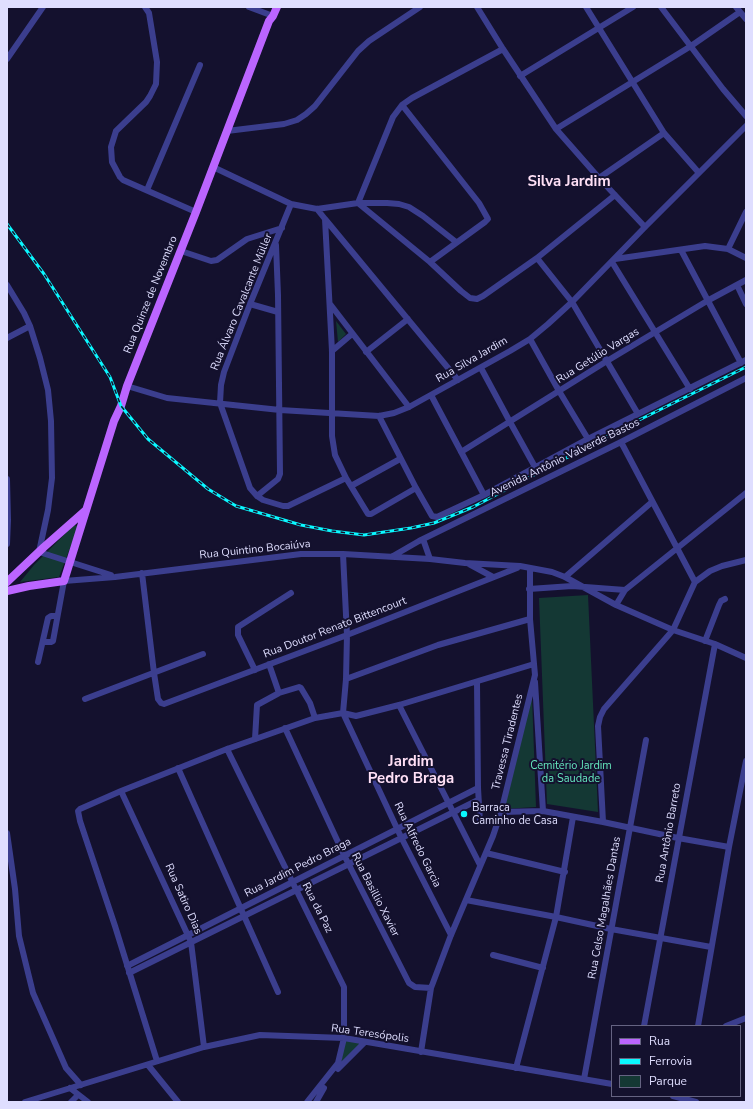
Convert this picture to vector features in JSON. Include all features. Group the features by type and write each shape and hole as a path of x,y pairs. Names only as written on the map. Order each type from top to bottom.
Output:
{"main road":[{"name":"Rua Quinze de Novembro","path":"64,581 114,421 196,212 270,14 277,7"},
{"path":"7,582 87,510"},
{"path":"22,588 16,581 23,567"},
{"name":"Rua Quintino Bocaiúva","path":"7,591 64,581"}],"street":[{"path":"7,58 43,7"},
{"path":"145,7 149,13 157,62 156,84 146,102 119,127 113,136 111,147 113,166 124,180 196,212"},
{"path":"249,7 270,14"},
{"path":"227,131 284,124 298,120 315,106 358,51 369,41 420,7"},
{"path":"477,7 520,76 556,129 598,178 645,226"},
{"path":"586,7 664,133 698,173"},
{"path":"520,76 600,29 633,7"},
{"path":"661,7 723,89 746,116"},
{"path":"556,129 691,46 738,9 746,19"},
{"path":"358,203 393,117 402,105 412,98 503,49"},
{"path":"147,190 200,65"},
{"path":"402,105 480,203 488,218 485,222 430,262"},
{"name":"Rua Silva Jardim","path":"127,386 167,398 280,410 380,416 394,413 409,407 481,368 530,339 572,302 645,226 746,126"},
{"path":"598,178 664,133"},
{"path":"213,167 291,204 318,209 358,203 387,203 409,207 456,242"},
{"path":"358,203 430,262 461,291 470,298 477,299 537,258 615,195"},
{"name":"Rua Álvaro Cavalcante Müller","path":"257,496 250,488 220,403 221,385 224,372 250,304 276,244 291,204"},
{"path":"318,209 458,380"},
{"path":"728,249 746,212"},
{"path":"325,219 332,351 333,445 335,456 346,478 368,514 371,514 416,488 400,459 380,416"},
{"path":"181,251 210,261 216,260 247,239 282,228"},
{"path":"276,244 280,474 278,479 257,496 269,502 288,506 346,478"},
{"path":"690,388 614,260 705,246 728,249 746,258"},
{"path":"681,250 707,301 743,362"},
{"path":"537,258 572,302 638,414"},
{"name":"Rua Getúlio Vargas","path":"461,452 607,361 707,301 746,280"},
{"path":"7,285 24,312 30,326 48,390 51,421 52,478 48,510 39,552 115,577"},
{"path":"737,285 746,304"},
{"path":"250,304 278,312"},
{"path":"330,304 409,407"},
{"path":"366,352 408,319"},
{"path":"7,338 30,326"},
{"path":"332,351 352,334"},
{"path":"530,339 588,439"},
{"name":"Avenida Antônio Valverde Bastos","path":"416,488 433,517 437,518 484,495 588,439 743,362"},
{"path":"481,368 535,467"},
{"name":"Avenida Antônio Valverde Bastos","path":"393,556 423,539 621,442 746,378"},
{"path":"431,395 484,495"},
{"path":"621,442 695,582"},
{"path":"351,486 400,459"},
{"path":"7,479 7,544"},
{"path":"616,605 625,590 746,494"},
{"path":"565,577 652,502"},
{"path":"423,539 430,559"},
{"name":"Rua Quintino Bocaiúva","path":"64,581 115,577 301,554 393,556 465,563 520,566 552,572 565,577 616,605 673,630 715,644 746,658"},
{"path":"343,554 347,635 346,679 343,713"},
{"path":"603,822 598,732 600,717 604,709 673,630 695,582 710,571 722,566 746,560"},
{"path":"465,563 494,577"},
{"name":"Rua Doutor Renato Bittencourt","path":"154,673 158,699 164,704 347,635 520,566"},
{"name":"Travessa Tiradentes","path":"421,1052 431,988 451,935 493,836 501,812 535,675 530,619 530,568"},
{"path":"142,573 154,673"},
{"path":"43,642 53,641 64,581"},
{"path":"529,589 581,586 625,590"},
{"path":"255,670 238,635 238,627 291,594"},
{"path":"705,641 721,601 726,599"},
{"path":"38,662 48,618 51,616 57,616"},
{"path":"346,679 438,645 530,619"},
{"name":"Rua Antônio Barreto","path":"644,1025 715,644"},
{"path":"85,700 203,654"},
{"path":"269,664 279,693"},
{"path":"157,1062 78,811 83,807 178,768 315,718 343,713 356,716 399,705 534,664"},
{"path":"535,675 543,811"},
{"path":"477,682 478,800 480,822"},
{"path":"255,739 257,706 279,693 299,687 301,688 310,703 315,718"},
{"path":"399,705 480,865"},
{"name":"Rua Alfredo Garcia","path":"343,713 398,829 451,935"},
{"name":"Rua Basillio Xavier","path":"285,728 344,855 410,985 415,987 431,988"},
{"name":"Rua Celso Magalhães Dantas","path":"584,1079 646,740"},
{"name":"Rua da Paz","path":"227,749 344,985 344,1038 338,1064 308,1102"},
{"path":"698,1025 729,847 746,761"},
{"path":"178,768 278,992"},
{"name":"Rua Jardim Pedro Braga","path":"127,966 478,788"},
{"name":"Rua Satiro Dias","path":"122,791 191,942 204,1047"},
{"name":"Rua Jardim Pedro Braga","path":"129,973 478,800"},
{"path":"501,812 543,811 729,847"},
{"path":"516,1068 556,917 565,872 573,817"},
{"path":"7,833 15,889 19,936 33,993 66,1068 81,1085"},
{"path":"486,853 565,872"},
{"path":"466,900 556,917 612,930 711,948"},
{"path":"494,955 543,968"},
{"path":"728,1025 746,1018"},
{"name":"Rua Teresópolis","path":"25,1102 204,1047 254,1035 344,1038 611,1084"},
{"path":"316,1102 321,1091 340,1067 365,1042"},
{"path":"148,1065 178,1102"},
{"path":"70,1088 88,1102"},
{"path":"71,1102 78,1095"},
{"path":"686,1099 696,1102"}],"green space":[{"path":"336,321 346,334 338,342"},
{"path":"74,525 78,527 59,577 20,582 34,565"},
{"name":"Cemitério Jardim da Saudade","path":"588,595 598,812 547,804 539,598"},
{"path":"532,696 536,807 504,809"},
{"path":"345,1040 361,1043 341,1063"}],"railway":[{"path":"7,224 44,274 110,377 121,406 148,439 208,489 236,506 301,525 332,531 364,535 434,523 473,507 627,426 746,367"}],"place":[{"name":"Barraca Caminho de Casa","path":"464,814"}],"district":[{"name":"Silva Jardim","path":"569,182"},
{"name":"Jardim Pedro Braga","path":"411,770"}]}
